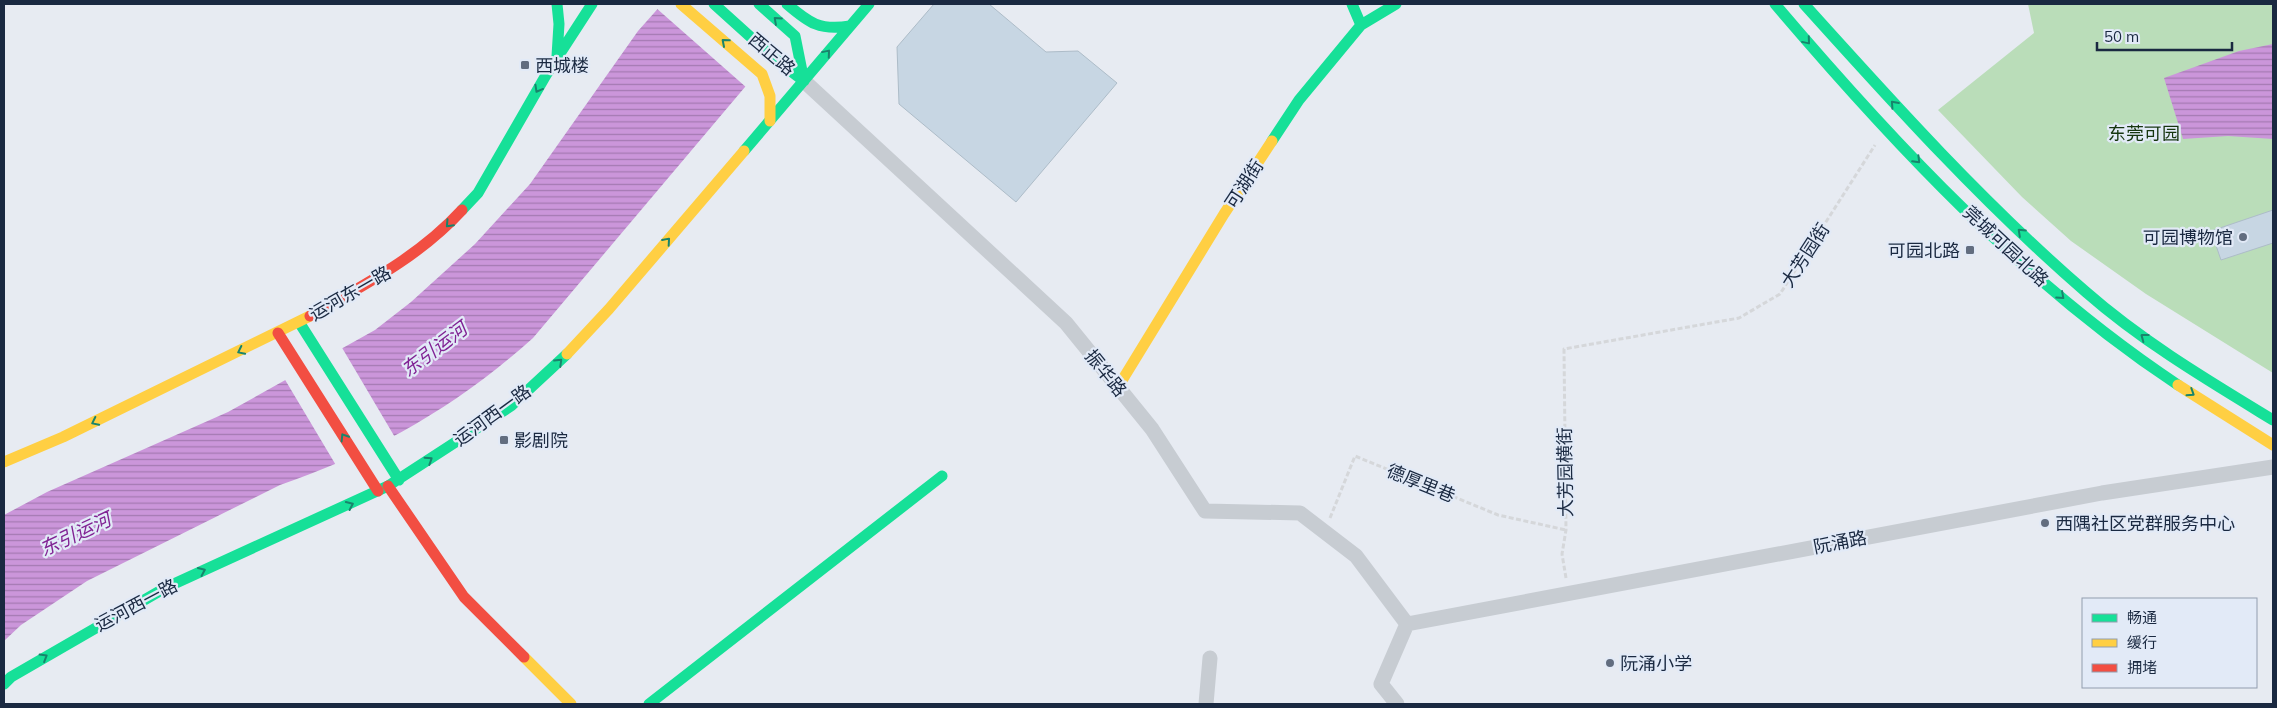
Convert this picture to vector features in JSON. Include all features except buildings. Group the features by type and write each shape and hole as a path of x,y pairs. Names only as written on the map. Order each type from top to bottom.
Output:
{"street":[{"path":"557,4 559,24 557,58"},
{"name":"运河东一路","path":"4,462 63,437 299,322 394,268 443,231 478,193 557,58 592,4"},
{"path":"681,4 762,74 770,96 770,122"},
{"name":"西正路","path":"714,4 775,59 804,81"},
{"name":"西正路","path":"759,4 796,36 804,81"},
{"path":"787,4 808,22 829,28 850,26"},
{"name":"运河西一路","path":"4,684 11,677 66,644 165,588 388,486 511,406 560,361 609,309 869,4"},
{"path":"1352,4 1361,25"},
{"name":"可湖街","path":"1118,388 1224,214 1299,100 1361,25 1396,4"},
{"name":"莞城可园北路","path":"1776,4 1810,45 1886,128 1980,223 2074,308 2164,376 2273,445"},
{"name":"莞城可园北路","path":"1804,4 1912,125 1995,207 2087,293 2174,359 2273,420"},
{"name":"振华路","path":"804,81 1066,323 1152,429 1205,511 1300,513 1356,556 1407,624"},
{"path":"299,322 390,467 388,486"},
{"path":"278,333 370,478 388,486 464,597 571,704"},
{"name":"阮涌路","path":"1407,624 2102,493 2273,467"},
{"path":"650,704 942,476"},
{"path":"1397,704 1381,684 1407,624"},
{"path":"1206,704 1210,658"}],"path":[{"name":"大芳园街","path":"1564,349 1739,318 1780,294 1886,128"},
{"name":"大芳园横街","path":"1564,349 1566,530 1562,554 1569,593"},
{"name":"德厚里巷","path":"1325,532 1355,456 1498,515 1566,530"}],"green space":[{"name":"东莞可园","path":"2028,4 2273,4 2273,373 2146,294 2071,241 2022,197 1938,110 2034,33"}],"water":[{"name":"东引运河","path":"662,4 815,4 533,338 504,363 445,406 382,442 350,458 280,485 87,581 21,625 4,641 4,515 47,492 228,412 375,330 411,302 475,244 530,184 638,31"},
{"path":"2273,44 2273,139 2228,136 2183,139 2164,78 2239,51"}],"pier":[{"path":"658,4 817,4 747,88 655,7"},
{"path":"341,346 396,439 337,467 284,378"}],"traffic: fast":[{"path":"557,4 559,24 557,56"},
{"path":"462,210 478,193 546,75 592,4"},
{"path":"714,4 775,59 804,81"},
{"path":"759,4 795,36 804,81"},
{"path":"787,4 809,21 816,24 831,27 850,26"},
{"path":"744,151 869,4"},
{"path":"1352,4 1361,25"},
{"path":"1272,141 1299,100 1361,25 1396,4"},
{"path":"1775,4 1867,109 1963,209 2067,302 2121,345 2178,385"},
{"path":"1804,4 1906,116 1976,189 2086,292 2153,344 2273,420"},
{"path":"299,322 399,480"},
{"path":"4,684 11,677 165,588 388,486 511,406 567,354"},
{"path":"649,704 942,476"}],"traffic: slow":[{"path":"681,4 762,74 770,96 770,121"},
{"path":"1118,387 1224,214 1272,141"},
{"path":"567,354 609,309 744,151"},
{"path":"4,462 63,437 310,316"},
{"path":"2178,385 2273,445"},
{"path":"524,657 571,704"}],"traffic: jam":[{"path":"310,316 409,256 428,242 462,210"},
{"path":"278,333 378,491"},
{"path":"388,486 464,597 524,657"}],"place":[{"name":"西城楼","path":"525,65"},
{"name":"可园博物馆","path":"2243,237"},
{"name":"可园北路","path":"1970,250"},
{"name":"影剧院","path":"504,440"},
{"name":"西隅社区党群服务中心","path":"2045,523"},
{"name":"阮涌小学","path":"1610,663"}]}
